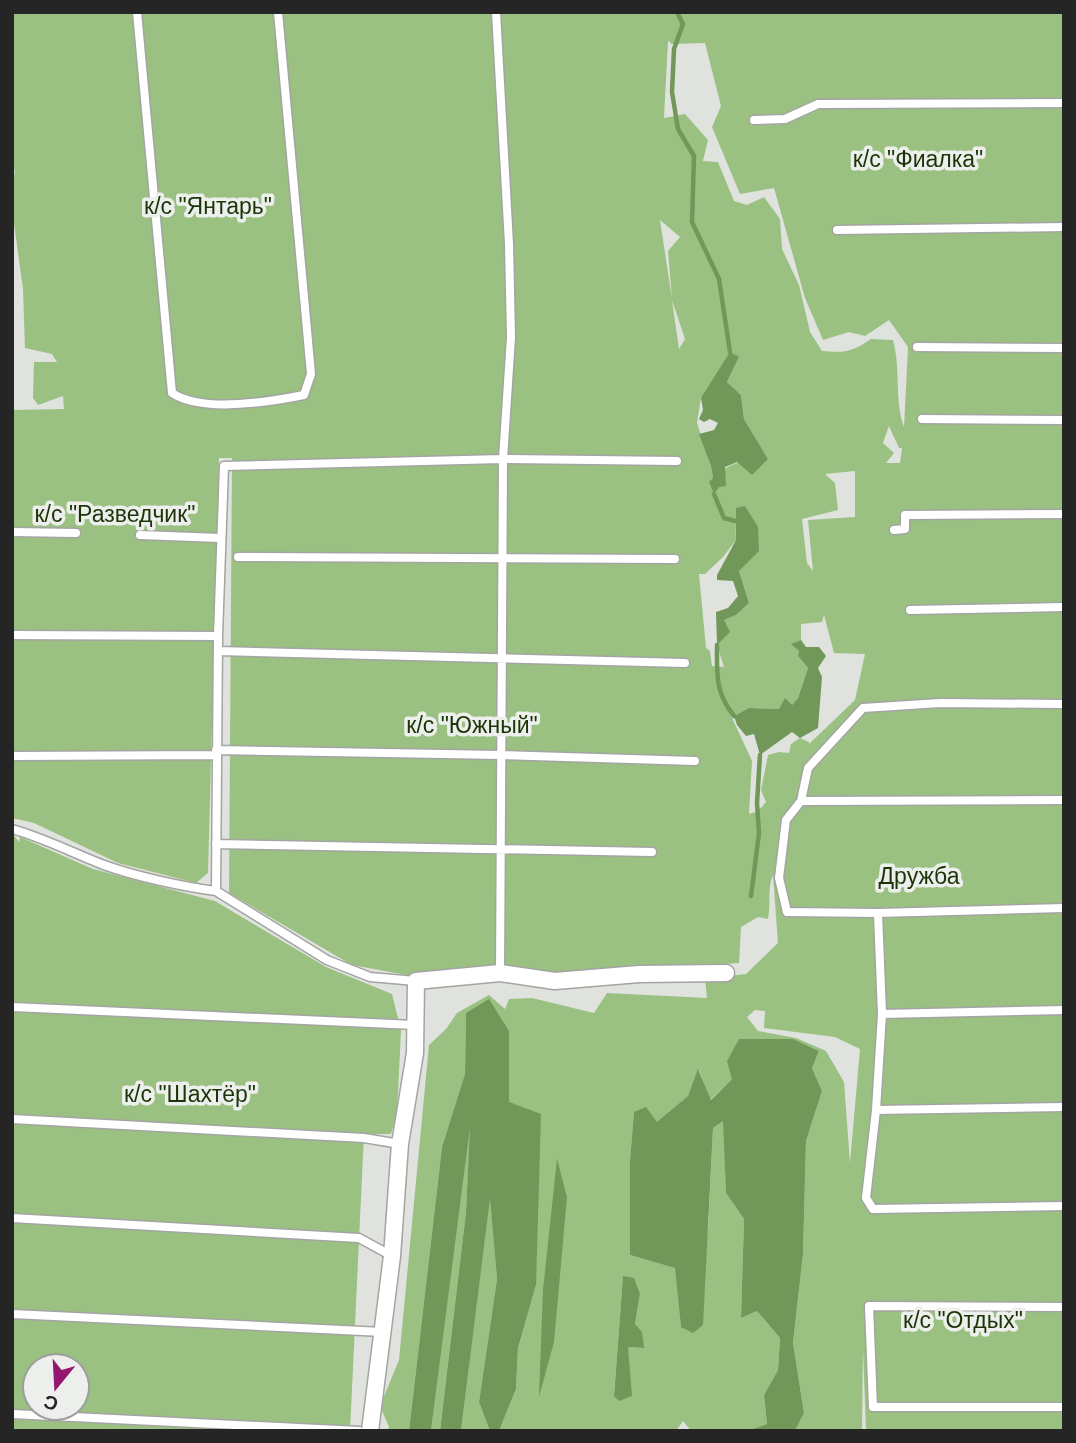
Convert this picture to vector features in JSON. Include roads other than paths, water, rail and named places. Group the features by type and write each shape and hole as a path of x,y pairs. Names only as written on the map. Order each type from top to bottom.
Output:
{"street":[{"path":"370,1431 392,1256 400,1144 415,1052 416,981 500,973 555,981 639,974 726,974"}],"lane":[{"path":"137,12 172,393 184,401 257,404 304,395 310,374 278,12"},
{"path":"495,12 509,244 511,337 503,459 500,973"},
{"path":"754,120 785,118 818,104 1064,103"},
{"path":"837,230 1064,227"},
{"path":"917,347 1064,348"},
{"path":"922,419 1064,420"},
{"path":"216,891 218,636 224,466 503,459 677,461"},
{"path":"894,530 905,529 905,515 1064,514"},
{"path":"12,532 76,534"},
{"path":"141,535 220,538"},
{"path":"238,557 675,559"},
{"path":"910,610 1064,607"},
{"path":"12,635 218,636"},
{"path":"218,651 685,663"},
{"path":"1064,704 940,703 863,708 808,768 801,801 786,820 779,878 787,912 878,913 1064,908"},
{"path":"12,756 216,753 501,754 695,761"},
{"path":"801,801 1064,800"},
{"path":"12,829 39,837 107,866 196,889 216,891 327,960 370,977 416,981"},
{"path":"216,844 652,852"},
{"path":"878,913 882,1014 876,1110 866,1198 873,1209 1064,1206"},
{"path":"12,1007 415,1026"},
{"path":"882,1014 1064,1010"},
{"path":"876,1110 1064,1108"},
{"path":"12,1119 364,1138 400,1144"},
{"path":"12,1218 359,1238 392,1256"},
{"path":"1064,1307 869,1306 873,1407 1064,1407"},
{"path":"12,1314 383,1332"},
{"path":"12,1414 359,1431"}],"waterway":[{"path":"677,12 683,24 674,49 672,92 678,129 694,156 692,222 719,279 730,352"},
{"path":"714,494 724,518 735,521"},
{"path":"717,645 720,691 734,716"},
{"path":"751,896 759,833 757,803 760,755"}],"park label":[{"name":"к/с \"Фиалка\"","path":"918,159"},
{"name":"к/с \"Янтарь\"","path":"208,206"},
{"name":"к/с \"Разведчик\"","path":"115,514"},
{"name":"к/с \"Южный\"","path":"472,725"},
{"name":"Дружба","path":"919,876"},
{"name":"к/с \"Шахтёр\"","path":"190,1094"},
{"name":"к/с \"Отдых\"","path":"963,1320"}]}
